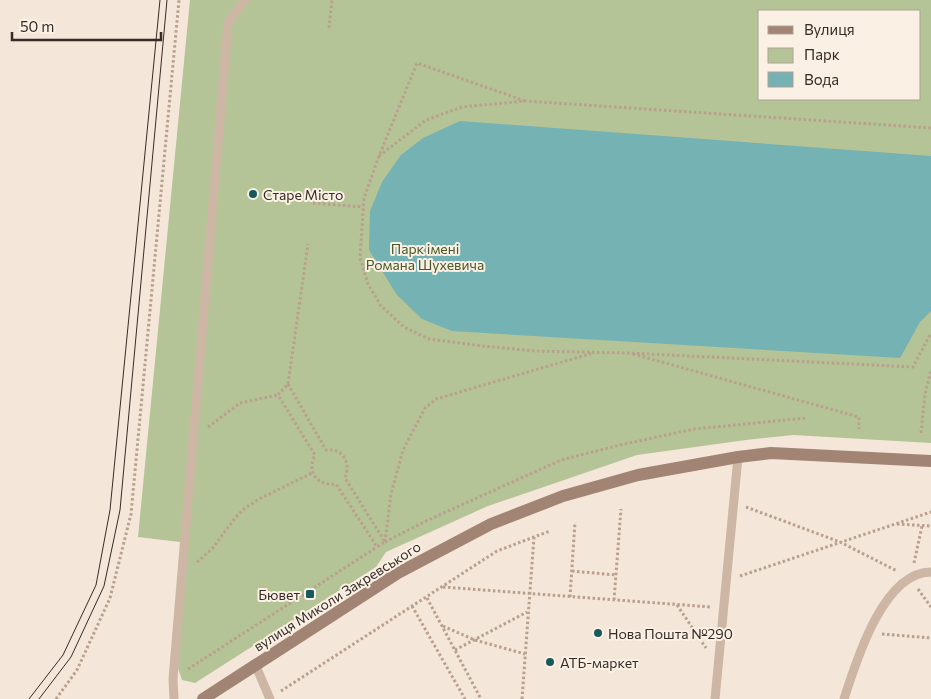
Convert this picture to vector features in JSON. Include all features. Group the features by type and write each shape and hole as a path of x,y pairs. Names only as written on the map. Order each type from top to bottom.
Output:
{"street":[{"name":"вулиця Миколи Закревського","path":"203,699 398,572 491,524 563,496 638,475 738,457 772,453 931,461"}],"lane":[{"path":"174,699 173,679 228,22 245,0"},
{"path":"715,699 738,457"},
{"path":"844,699 860,649 884,603 910,578 931,572"},
{"path":"255,664 270,698"}],"path":[{"path":"56,699 77,670 110,598 130,514 180,0"},
{"path":"329,28 332,0"},
{"path":"525,101 417,63 364,198 360,258 368,284 382,306 404,327 429,339 535,351 628,353 913,367 931,333"},
{"path":"379,156 426,120 462,107 525,101 931,128"},
{"path":"313,203 363,207"},
{"path":"193,439 240,403 278,395 288,384 308,244"},
{"path":"385,542 391,494 403,450 426,408 436,399 596,352"},
{"path":"628,353 860,417 859,429"},
{"path":"921,433 925,394 931,370"},
{"path":"288,384 326,450 338,451 346,460 348,471 345,478 385,542"},
{"path":"278,395 315,455 312,460 313,473 323,484 336,484 377,547"},
{"path":"173,679 385,542 434,517 561,460 694,429 807,418"},
{"path":"191,566 212,549 235,518 246,508 261,498 313,473"},
{"path":"734,502 840,542 910,578 931,607"},
{"path":"614,600 621,509"},
{"path":"726,581 931,512"},
{"path":"570,597 575,522"},
{"path":"894,524 931,526"},
{"path":"910,578 922,526"},
{"path":"270,698 498,551 550,531"},
{"path":"522,699 534,537"},
{"path":"572,571 616,575"},
{"path":"443,587 724,608"},
{"path":"427,598 481,699"},
{"path":"677,605 718,666"},
{"path":"412,606 465,699"},
{"path":"455,650 528,612"},
{"path":"442,626 474,640 525,654"},
{"path":"868,633 931,638"}],"green space":[{"name":"Парк імені Романа Шухевича","path":"190,0 931,0 931,443 793,435 637,455 488,506 386,552 376,567 195,683 182,680 178,668 188,543 138,537"}],"water":[{"path":"460,121 931,156 931,311 920,322 900,358 452,331 422,319 397,295 369,250 370,211 382,182 401,155 423,138"}],"tram line":[{"path":"29,699 63,655 96,585 110,510 160,0"},
{"path":"39,699 71,657 104,586 120,510 167,0"}],"place":[{"name":"Старе Місто","path":"253,194"},
{"name":"Бювет","path":"310,594"},
{"name":"Нова Пошта №290","path":"598,633"},
{"name":"АТБ-маркет","path":"550,662"}]}
